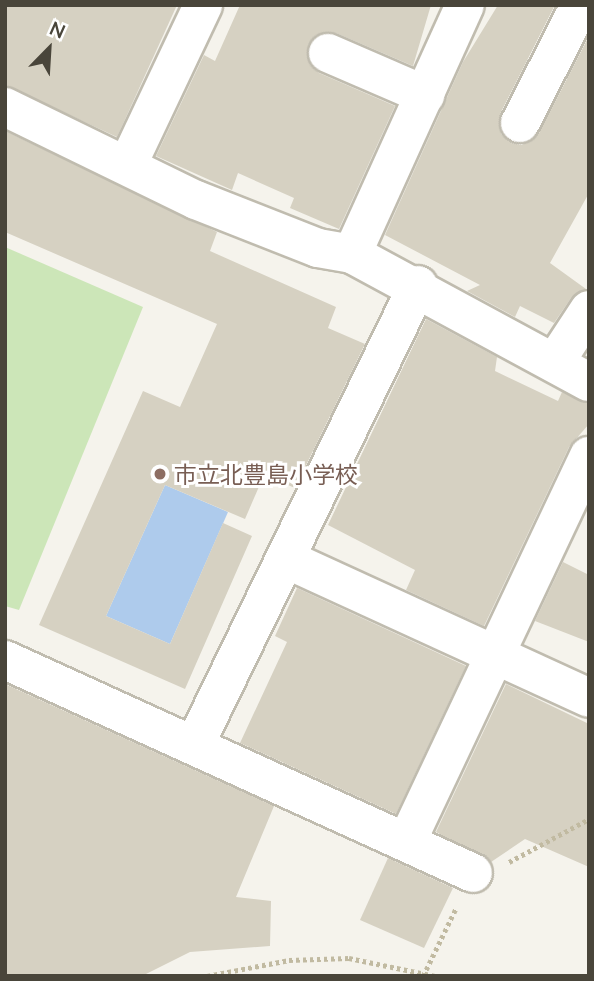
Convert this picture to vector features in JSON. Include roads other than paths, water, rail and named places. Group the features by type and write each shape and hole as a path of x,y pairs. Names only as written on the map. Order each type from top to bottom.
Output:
{"street":[{"path":"128,164 203,5"},
{"path":"352,254 465,5"},
{"path":"520,123 580,5"},
{"path":"328,53 425,95"},
{"path":"5,107 128,164 196,200 318,248 352,254 418,285 589,382"},
{"path":"195,742 288,560 418,285"},
{"path":"555,362 589,310"},
{"path":"407,841 589,456"},
{"path":"288,560 589,698"},
{"path":"5,660 195,742 473,873"}],"water":[{"path":"165,485 228,512 170,644 106,616"}],"place":[{"name":"市立北豊島小学校","path":"160,474"}]}
